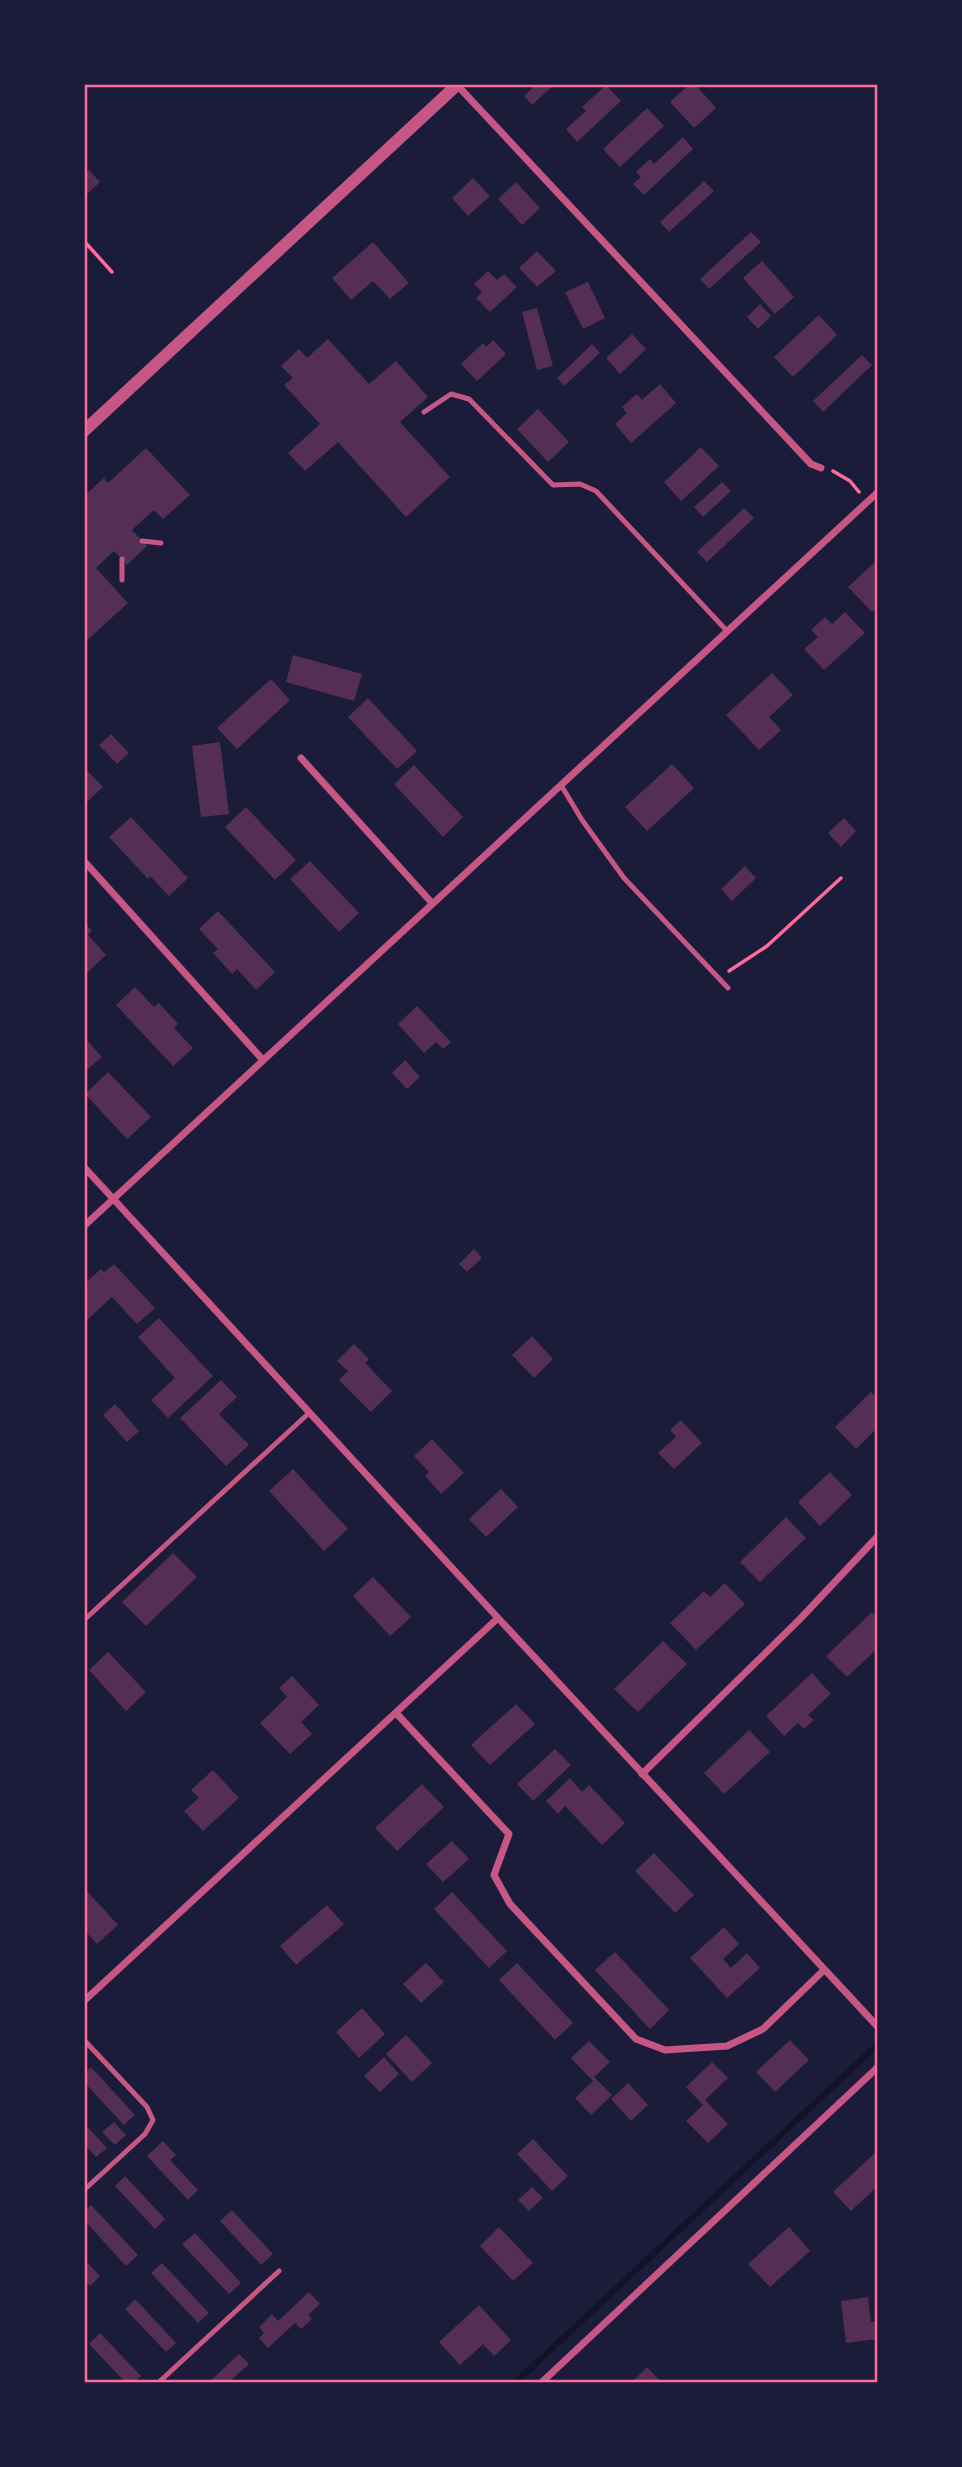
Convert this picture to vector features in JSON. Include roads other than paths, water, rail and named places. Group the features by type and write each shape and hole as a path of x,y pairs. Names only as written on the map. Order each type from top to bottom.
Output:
{"street":[{"path":"84,432 457,84 811,464 821,468"},
{"path":"84,1226 878,492"},
{"path":"301,758 432,903"},
{"path":"84,861 263,1060"},
{"path":"84,1167 642,1774 878,2026"},
{"path":"642,1774 800,1619 878,1536"},
{"path":"84,2001 498,1618"},
{"path":"397,1714 509,1834 494,1875 510,1904 636,2039 665,2050 727,2046 763,2029 824,1970"},
{"path":"541,2383 878,2067"}],"lane":[{"path":"424,412 451,394 469,399 553,485 580,484 596,491 727,631"},
{"path":"142,541 161,543"},
{"path":"122,559 122,580"},
{"path":"561,785 582,820 624,878 728,988"},
{"path":"84,1620 310,1412"},
{"path":"84,2040 147,2107 153,2120 145,2134 84,2190"},
{"path":"158,2383 279,2271"}],"waterway":[{"path":"515,2383 875,2047"}]}
